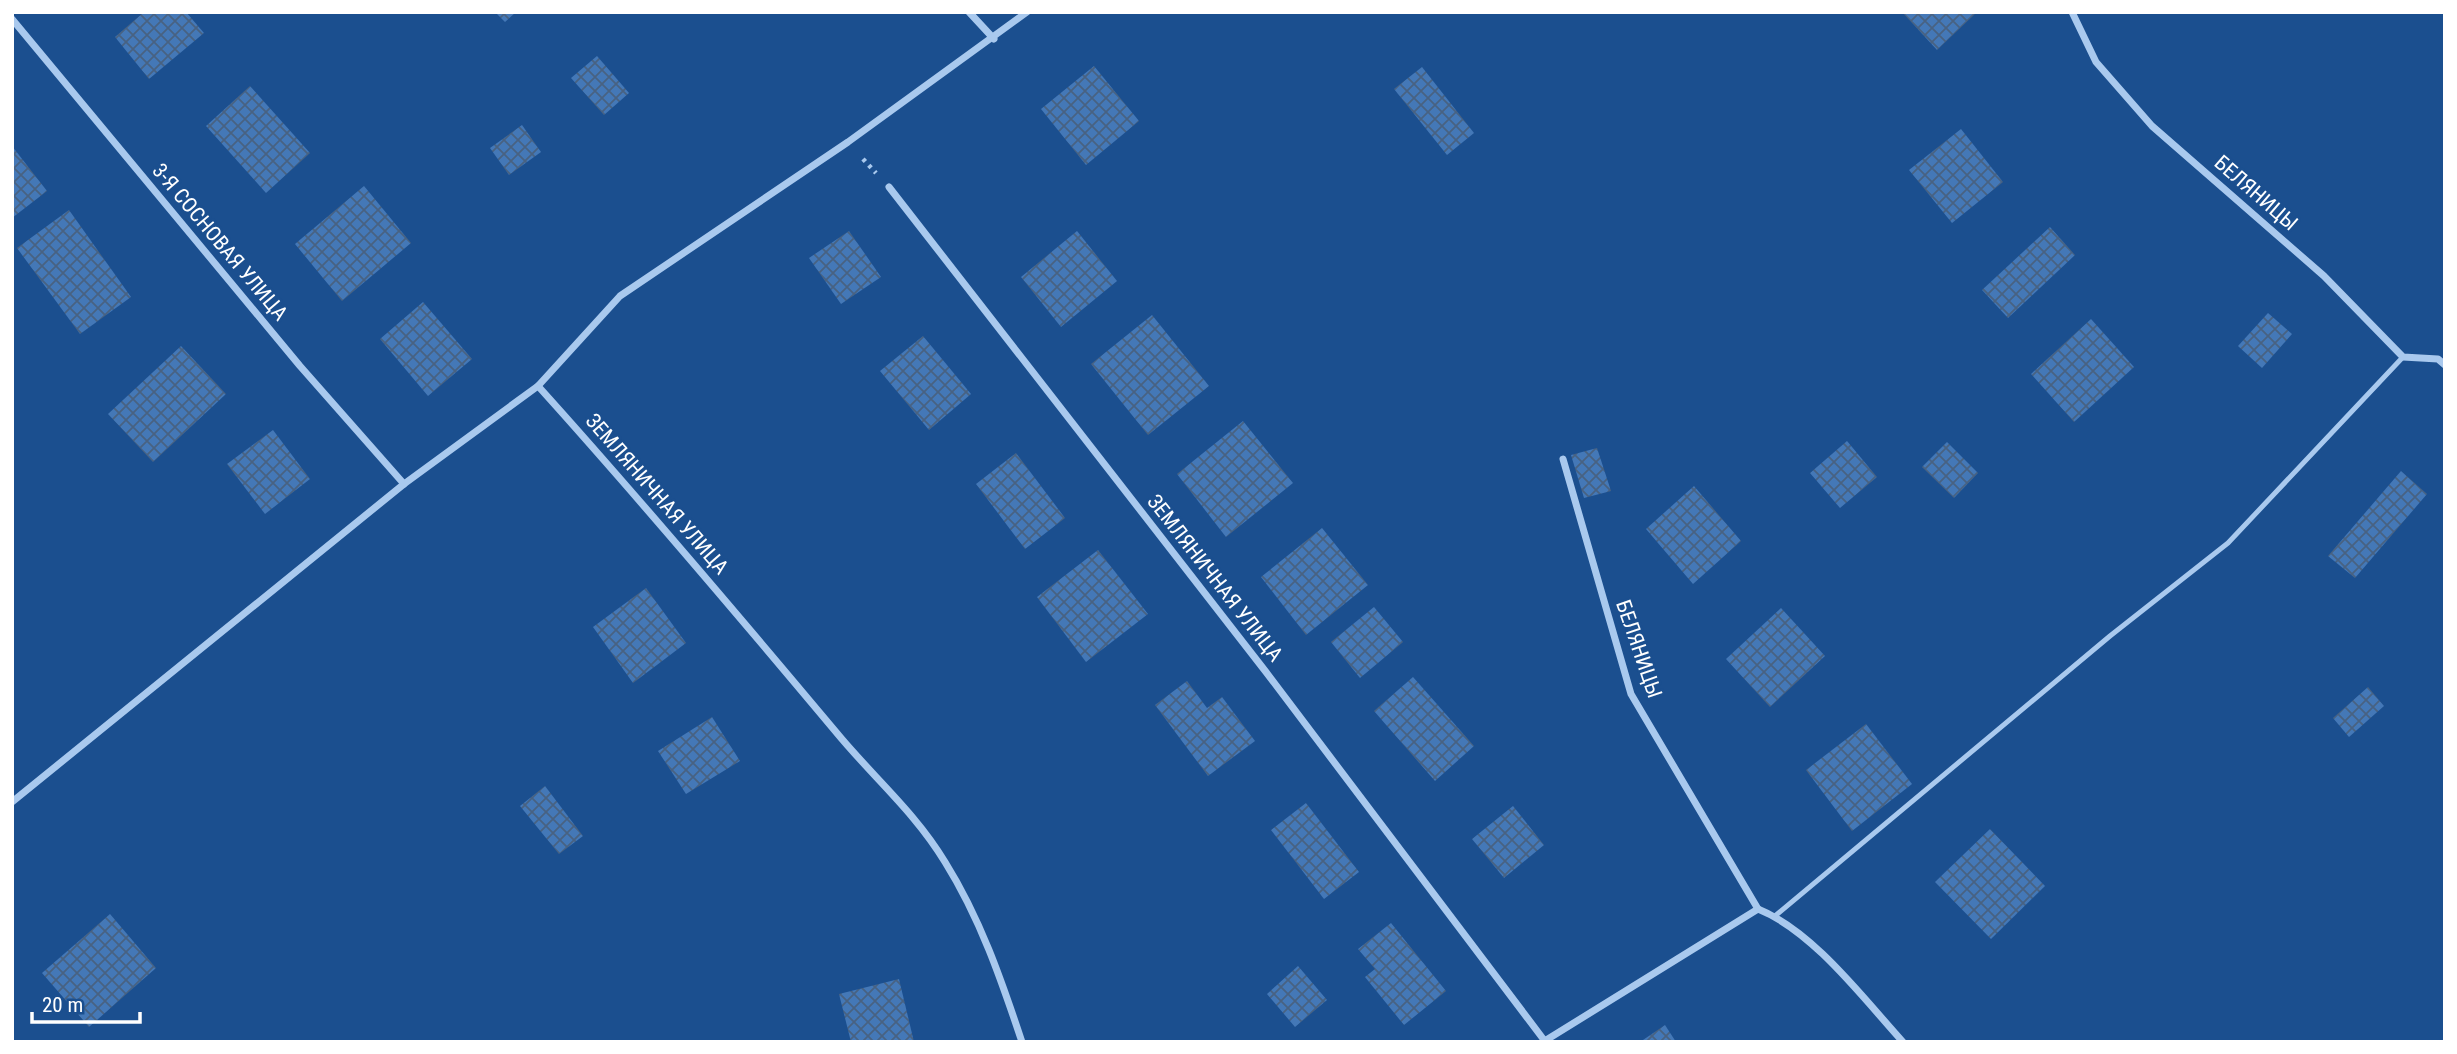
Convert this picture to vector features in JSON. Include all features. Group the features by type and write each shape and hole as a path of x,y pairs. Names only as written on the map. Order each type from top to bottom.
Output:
{"street":[{"path":"969,12 994,39"},
{"path":"12,802 404,484 538,386 620,296 848,142 994,39 1027,12"},
{"name":"БЕЛЯНИЦЫ","path":"2072,12 2096,62 2152,126 2324,275 2403,357"},
{"name":"3-Я СОСНОВАЯ УЛИЦА","path":"12,19 300,366 404,484"},
{"name":"ЗЕМЛЯНИЧНАЯ УЛИЦА","path":"889,187 1266,672 1544,1041"},
{"path":"2403,357 2438,359 2445,365"},
{"name":"ЗЕМЛЯНИЧНАЯ УЛИЦА","path":"538,386 639,497 839,736 900,799 944,859 971,907 991,951 1022,1042"},
{"name":"БЕЛЯНИЦЫ","path":"1563,459 1631,694 1758,909"},
{"path":"1544,1041 1758,909 1774,916 1820,953 1903,1042"}],"lane":[{"path":"1774,916 2110,636 2228,543 2403,357"}],"path":[{"path":"848,142 889,187"}],"building":[{"path":"144,12 186,12 204,33 149,79 115,37"},
{"path":"495,12 516,12 505,22"},
{"path":"1902,12 1977,12 1937,50"},
{"path":"597,56 629,93 604,115 571,78"},
{"path":"1094,66 1139,121 1086,165 1041,109"},
{"path":"1422,67 1474,133 1447,155 1394,89"},
{"path":"250,86 310,153 266,193 206,126"},
{"path":"522,125 541,152 509,175 490,148"},
{"path":"1961,129 2003,182 1952,223 1909,170"},
{"path":"12,146 47,191 12,218"},
{"path":"364,186 411,243 342,301 295,244"},
{"path":"69,210 131,297 80,334 17,248"},
{"path":"2050,227 2075,255 2008,318 1982,290"},
{"path":"849,231 881,277 841,304 809,258"},
{"path":"1077,231 1117,281 1061,327 1021,277"},
{"path":"423,302 472,359 428,396 380,339"},
{"path":"2268,313 2292,334 2262,368 2238,346"},
{"path":"1152,315 1209,386 1148,435 1091,364"},
{"path":"2091,319 2134,367 2074,422 2031,374"},
{"path":"923,336 971,394 929,430 880,371"},
{"path":"181,346 226,394 153,462 108,414"},
{"path":"1243,421 1293,483 1226,537 1177,474"},
{"path":"273,430 310,479 265,514 227,464"},
{"path":"1847,441 1877,477 1840,508 1810,473"},
{"path":"1947,442 1978,473 1954,498 1922,467"},
{"path":"1597,448 1611,491 1584,498 1571,455"},
{"path":"1016,453 1065,518 1025,549 976,484"},
{"path":"2401,471 2427,494 2355,578 2328,556"},
{"path":"1694,486 1741,541 1693,584 1646,529"},
{"path":"1322,528 1368,585 1306,635 1261,577"},
{"path":"1098,550 1148,614 1086,662 1037,597"},
{"path":"646,588 686,643 633,683 593,627"},
{"path":"1374,607 1403,642 1360,678 1331,642"},
{"path":"1781,608 1825,656 1770,707 1726,659"},
{"path":"1413,677 1474,746 1435,781 1374,711"},
{"path":"1187,681 1207,708 1222,697 1255,741 1208,776 1155,705"},
{"path":"2368,687 2384,706 2349,737 2333,718"},
{"path":"712,717 740,761 686,794 658,751"},
{"path":"1866,724 1912,784 1852,831 1806,770"},
{"path":"545,786 583,836 559,854 520,806"},
{"path":"1306,803 1359,872 1324,899 1271,830"},
{"path":"1513,806 1544,845 1504,878 1472,839"},
{"path":"1990,829 2045,886 1991,939 1935,882"},
{"path":"110,914 156,968 89,1027 42,973"},
{"path":"1391,923 1446,991 1404,1025 1365,977 1375,969 1358,949"},
{"path":"1298,966 1327,1000 1295,1027 1267,994"},
{"path":"899,979 914,1042 851,1042 839,994"},
{"path":"1665,1025 1676,1042 1640,1042"}]}
